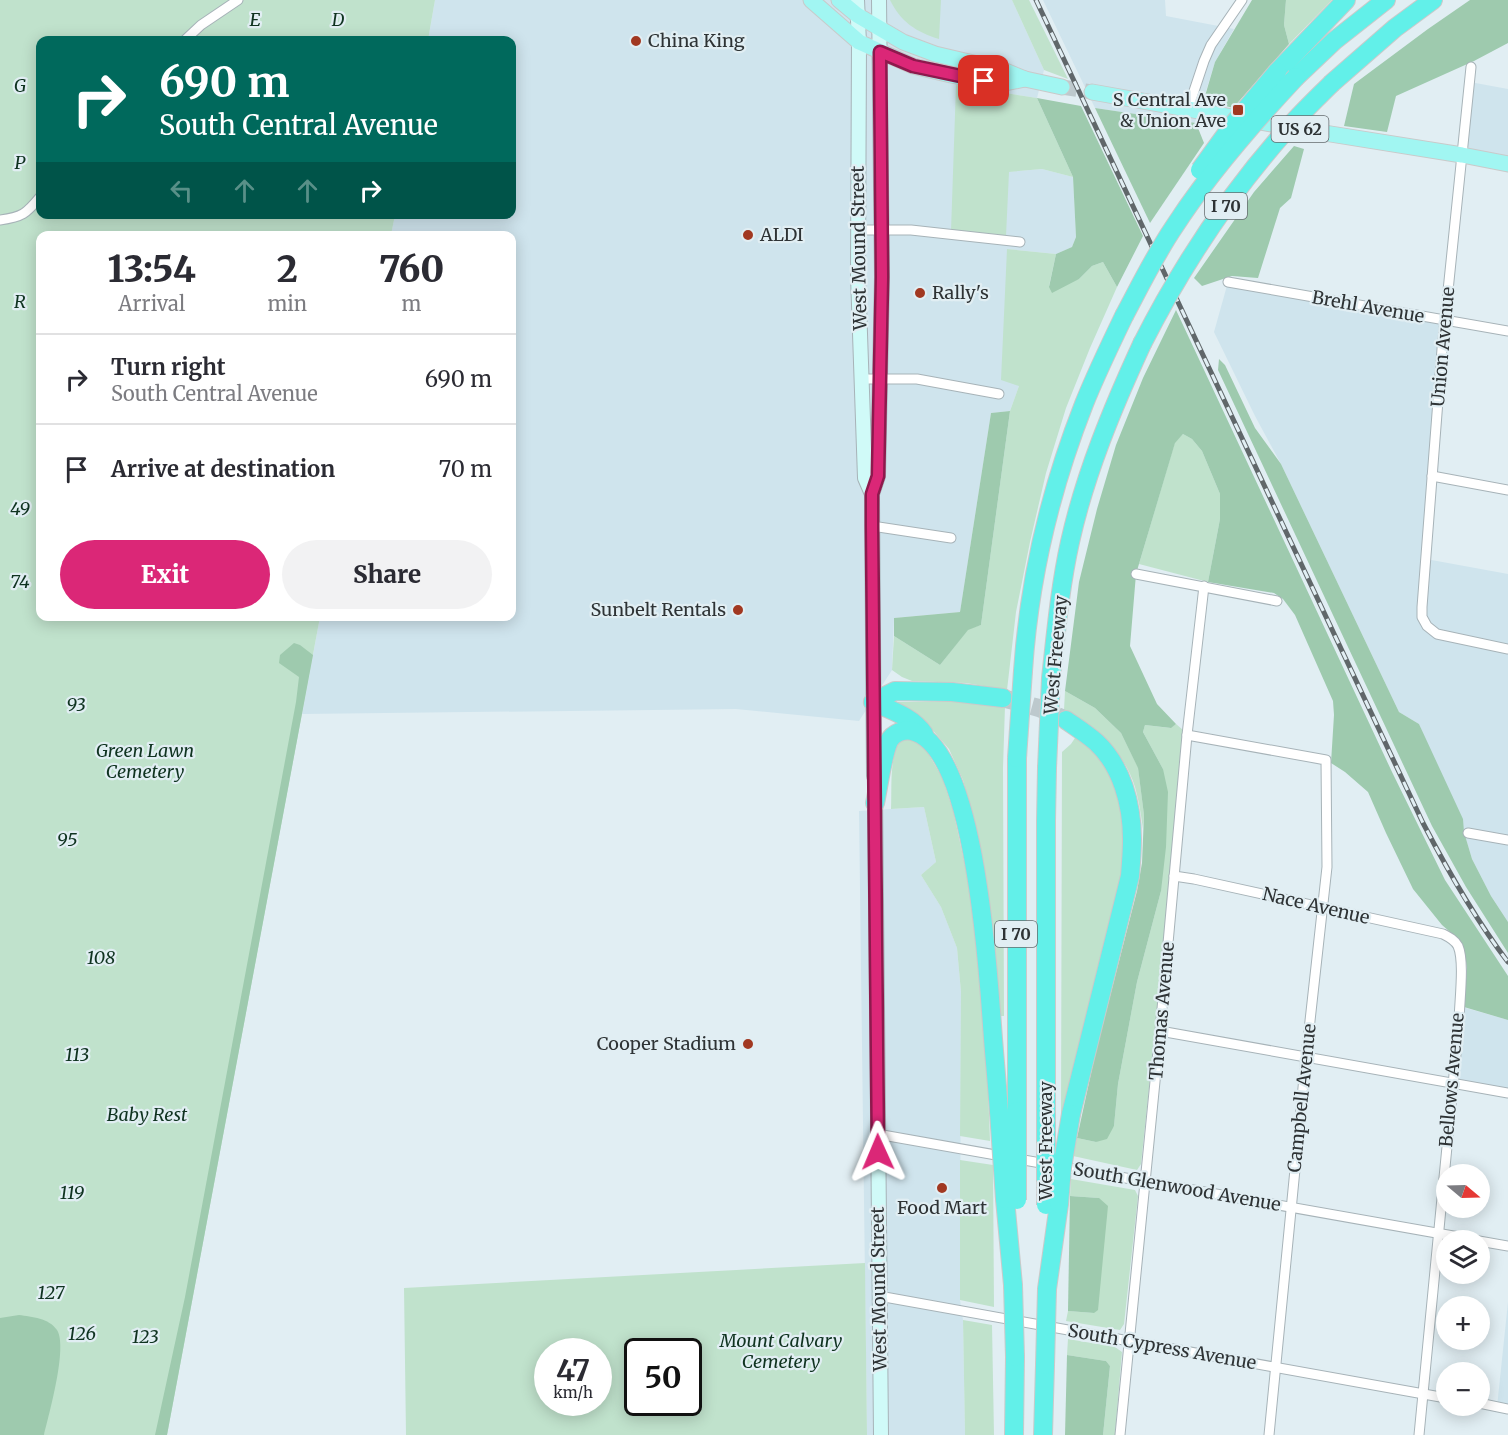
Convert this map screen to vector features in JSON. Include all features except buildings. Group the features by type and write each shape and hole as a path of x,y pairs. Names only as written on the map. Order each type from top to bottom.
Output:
{"highway":[{"path":"1196,195 1199,171 1234,122 1277,72 1346,0"},
{"name":"West Freeway","path":"1014,1435 1015,1357 1008,1111 1017,758 1028,621 1038,563 1056,487 1084,405 1103,359 1173,228 1224,157 1259,116 1334,41 1386,0"},
{"name":"West Freeway","path":"1052,1204 1046,1112 1047,768 1057,618 1068,549 1092,465 1142,344 1165,301 1214,222 1281,135 1332,83 1395,28 1433,0"},
{"path":"873,702 895,691 952,692 1003,699"},
{"path":"873,702 908,718 920,728 940,756 951,777 965,820 975,865 1008,1111"},
{"path":"1043,1435 1052,1204 1062,1168 1071,1113 1124,905 1130,876 1132,840 1127,802 1116,769 1096,743 1066,720"},
{"path":"875,803 890,739 898,732 908,730 928,740"}],"main road":[{"path":"811,0 858,42 913,66 1000,84 1025,80"},
{"path":"839,0 857,8 879,27 902,41 935,54 1003,70 1025,80 1062,87"},
{"name":"West Mound Street","path":"879,0 881,230 878,476 872,494 872,526 881,1435"},
{"name":"West Mound Street","path":"857,8 861,379 865,478 872,494"},
{"name":"US 62","path":"1092,92 1508,164"}],"street":[{"path":"189,36 201,25 238,0"},
{"path":"1188,109 1211,45 1242,0"},
{"name":"Union Avenue","path":"1471,68 1445,321 1422,617 1426,626 1437,634 1508,649"},
{"path":"0,220 18,218 36,202"},
{"path":"858,230 911,230 1020,242"},
{"name":"Brehl Avenue","path":"1228,282 1508,331"},
{"path":"861,379 917,379 999,394"},
{"path":"1432,476 1508,490"},
{"path":"872,526 951,538"},
{"path":"1136,574 1277,601"},
{"name":"Thomas Avenue","path":"1120,1435 1187,735 1204,586"},
{"name":"Campbell Avenue","path":"1187,735 1326,760 1327,867 1269,1435"},
{"path":"1468,833 1508,840"},
{"name":"Nace Avenue","path":"1174,876 1443,934 1455,942"},
{"name":"Bellows Avenue","path":"1438,1230 1459,1023 1461,964 1459,948 1455,942"},
{"path":"1160,1031 1508,1093"},
{"name":"South Glenwood Avenue","path":"877,1134 1436,1233"},
{"name":"South Glenwood Avenue","path":"1490,1243 1508,1246"},
{"name":"Bellows Avenue","path":"1419,1435 1436,1254"},
{"name":"South Cypress Avenue","path":"879,1296 1436,1396"},
{"path":"1490,1405 1508,1409"}],"shaded area":[{"path":"435,0 1012,0 1044,70 1037,98 956,85 1008,172 1042,169 1073,177 1076,237 1072,247 1056,254 1007,249 1019,386 1010,411 991,413 960,612 894,618 892,670 859,721 736,709 302,714 319,621 516,621 516,231 392,231 394,219 516,219 516,36 429,36"},
{"path":"1043,0 1165,0 1166,16 1234,29 1215,62 1196,123 1095,108"},
{"path":"1470,82 1508,89 1508,164 1462,155"},
{"path":"1228,282 1445,321 1426,559 1508,574 1508,922 1491,896 1472,859 1464,832 1419,724 1399,712 1281,464 1214,332"},
{"path":"924,807 936,862 921,875 941,907 957,948 961,992 960,1300 963,1320 965,1435 867,1435 859,811"},
{"path":"1459,1006 1508,1020 1508,1093 1452,1083"},
{"path":"1508,1302 1508,1409 1497,1407"}],"green space":[{"name":"Green Lawn Cemetery","path":"0,0 435,0 429,36 36,36 36,219 394,219 392,231 36,231 36,621 319,621 167,1435 0,1435"},
{"path":"890,0 941,0 939,39 910,25 894,8"},
{"path":"1012,0 1029,0 1068,79 1044,70"},
{"path":"1252,0 1286,0 1284,25 1289,44 1233,108 1215,103 1205,96 1215,62"},
{"path":"1286,0 1332,0 1289,44 1284,25"},
{"path":"1470,0 1508,0 1508,43 1396,96 1387,132 1344,126 1354,84"},
{"path":"956,85 1037,98 1073,177 1042,169 1009,172 1006,236 951,231"},
{"path":"1037,98 1081,106 1143,236 1117,287 1103,262 1092,266 1079,279 1052,293 1049,287 1056,254 1072,247 1076,237 1073,177"},
{"path":"1095,108 1196,123 1204,143 1150,223"},
{"path":"1294,146 1304,149 1291,198 1280,208 1258,278 1232,276 1202,286 1194,278 1254,192"},
{"path":"1007,249 1056,254 1049,286 1079,279 1092,266 1103,262 1117,287 1066,408 1046,473 1016,612 1007,690 966,683 912,681 892,670 894,636 940,665 968,629 981,625 1010,411 1019,386 1001,380"},
{"path":"1176,310 1392,772 1445,880 1508,976 1508,1020 1464,1007 1467,968 1464,949 1413,889 1368,792 1331,763 1333,701 1295,615 1283,599 1274,593 1208,582 1220,519 1220,494 1202,451 1192,439 1183,434 1175,443 1136,574 1130,646 1157,704 1176,724 1171,728 1145,725 1143,732 1163,769 1168,792 1166,847 1161,891 1137,982 1118,1084 1114,1126 1107,1139 1096,1142 1077,1138 1095,1055 1137,891 1142,863 1144,815 1138,768 1121,733 1095,708 1065,691 1079,582 1097,509 1116,445 1143,378"},
{"path":"1219,359 1225,365 1255,428 1281,464 1399,712 1419,724 1463,819 1464,832 1472,859 1491,896 1508,922 1508,953 1466,887 1432,826 1218,370"},
{"path":"1010,411 981,625 968,630 940,665 894,636 894,618 960,612 991,413"},
{"path":"1183,434 1192,439 1202,451 1220,494 1220,519 1208,582 1139,564 1175,442"},
{"path":"294,643 313,655 167,1435 155,1435 185,1297 296,702 299,677 279,663 280,655"},
{"path":"1065,691 1095,708 1121,733 1138,767 1144,815 1143,829 1135,787 1124,762 1098,733 1064,710"},
{"path":"953,701 1005,706 1004,1016 998,1016 988,897 978,837 963,780 949,749 930,727 896,704 898,702"},
{"path":"1176,724 1183,730 1159,994 1141,1164 1137,1170 1073,1156 1077,1138 1096,1142 1114,1126 1118,1084 1137,982 1161,891 1163,769 1143,732 1145,725 1170,728"},
{"path":"1077,735 1103,762 1117,788 1126,844 1122,884 1065,1120 1061,1120 1062,752"},
{"path":"901,737 922,743 942,777 953,810 975,924 986,1038 990,1141 960,1136 961,992 957,948 941,907 921,875 936,862 924,807 891,809 893,763"},
{"path":"960,1160 993,1165 994,1307 960,1300"},
{"path":"1071,1179 1135,1190 1138,1196 1124,1324 1120,1330 1066,1321 1068,1311 1094,1313 1099,1198 1070,1196"},
{"path":"1070,1196 1099,1198 1108,1206 1098,1310 1094,1313 1068,1311"},
{"name":"Mount Calvary Cemetery","path":"865,1263 867,1435 406,1435 404,1288"},
{"path":"19,1315 50,1323 57,1330 60,1339 59,1365 44,1435 0,1435 0,1318"},
{"path":"963,1320 992,1325 994,1435 965,1435"},
{"path":"1068,1339 1115,1347 1122,1352 1115,1435 1103,1435 1110,1366 1106,1361 1067,1355"},
{"path":"1067,1355 1106,1361 1110,1366 1103,1435 1065,1435"}],"tunnel":[{"path":"1062,87 1092,92"},
{"path":"1006,699 1039,708 1062,718"}],"railway":[{"path":"1036,0 1423,823 1462,894 1508,962"}],"place":[{"name":"China King","path":"636,41"},
{"name":"S Central Ave & Union Ave","path":"1238,110"},
{"name":"ALDI","path":"748,235"},
{"name":"Rally's","path":"920,293"},
{"name":"Sunbelt Rentals","path":"738,610"},
{"name":"Cooper Stadium","path":"748,1044"},
{"name":"Food Mart","path":"942,1188"}],"route":[{"path":"878,1152 872,494 878,476 882,277 880,52 913,66 984,81"}],"park label":[{"name":"E","path":"255,20"},
{"name":"D","path":"338,20"},
{"name":"G","path":"20,86"},
{"name":"P","path":"20,163"},
{"name":"R","path":"20,302"},
{"name":"49","path":"20,509"},
{"name":"74","path":"20,582"},
{"name":"93","path":"76,705"},
{"name":"95","path":"67,840"},
{"name":"108","path":"101,958"},
{"name":"113","path":"77,1055"},
{"name":"Baby Rest","path":"147,1115"},
{"name":"119","path":"72,1193"},
{"name":"127","path":"51,1293"},
{"name":"126","path":"82,1334"},
{"name":"123","path":"145,1337"}]}
